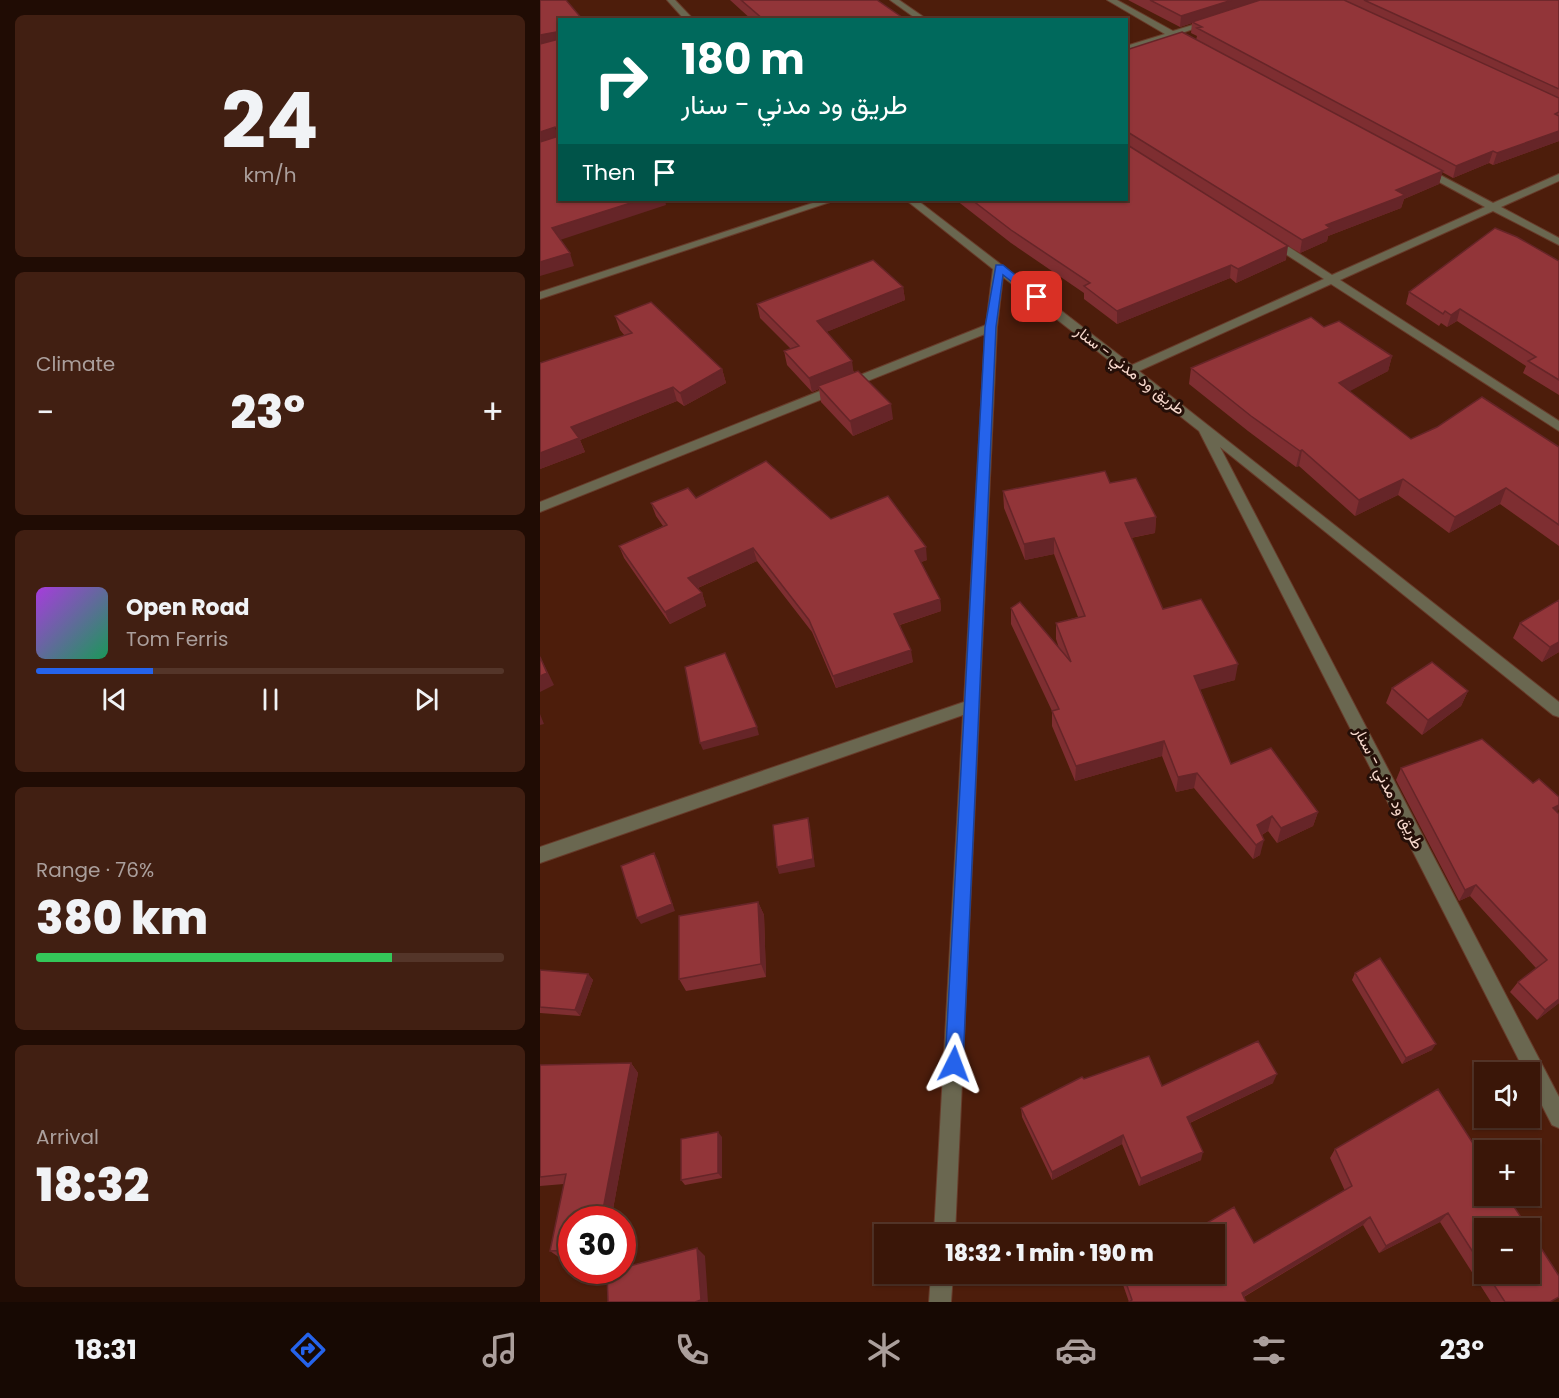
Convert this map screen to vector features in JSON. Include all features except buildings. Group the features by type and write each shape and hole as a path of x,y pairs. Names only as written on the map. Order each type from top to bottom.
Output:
{"street":[{"path":"671,0 685,18"},
{"path":"894,0 921,18"},
{"path":"1111,0 1202,50"},
{"path":"1128,48 1214,21"},
{"path":"1412,163 1559,242"},
{"path":"1131,370 1559,177"},
{"path":"540,296 828,201"},
{"name":"طريق ود مدني - سنار","path":"912,201 1131,370 1559,711"},
{"path":"1263,235 1559,427"},
{"path":"944,1224 991,327 999,267"},
{"path":"540,507 991,327"},
{"name":"طريق ود مدني - سنار","path":"1202,426 1559,1118"},
{"path":"540,855 970,706"},
{"path":"940,1302 941,1284"}],"route":[{"path":"954,1064 969,729 991,327 999,267 1037,297"}]}
